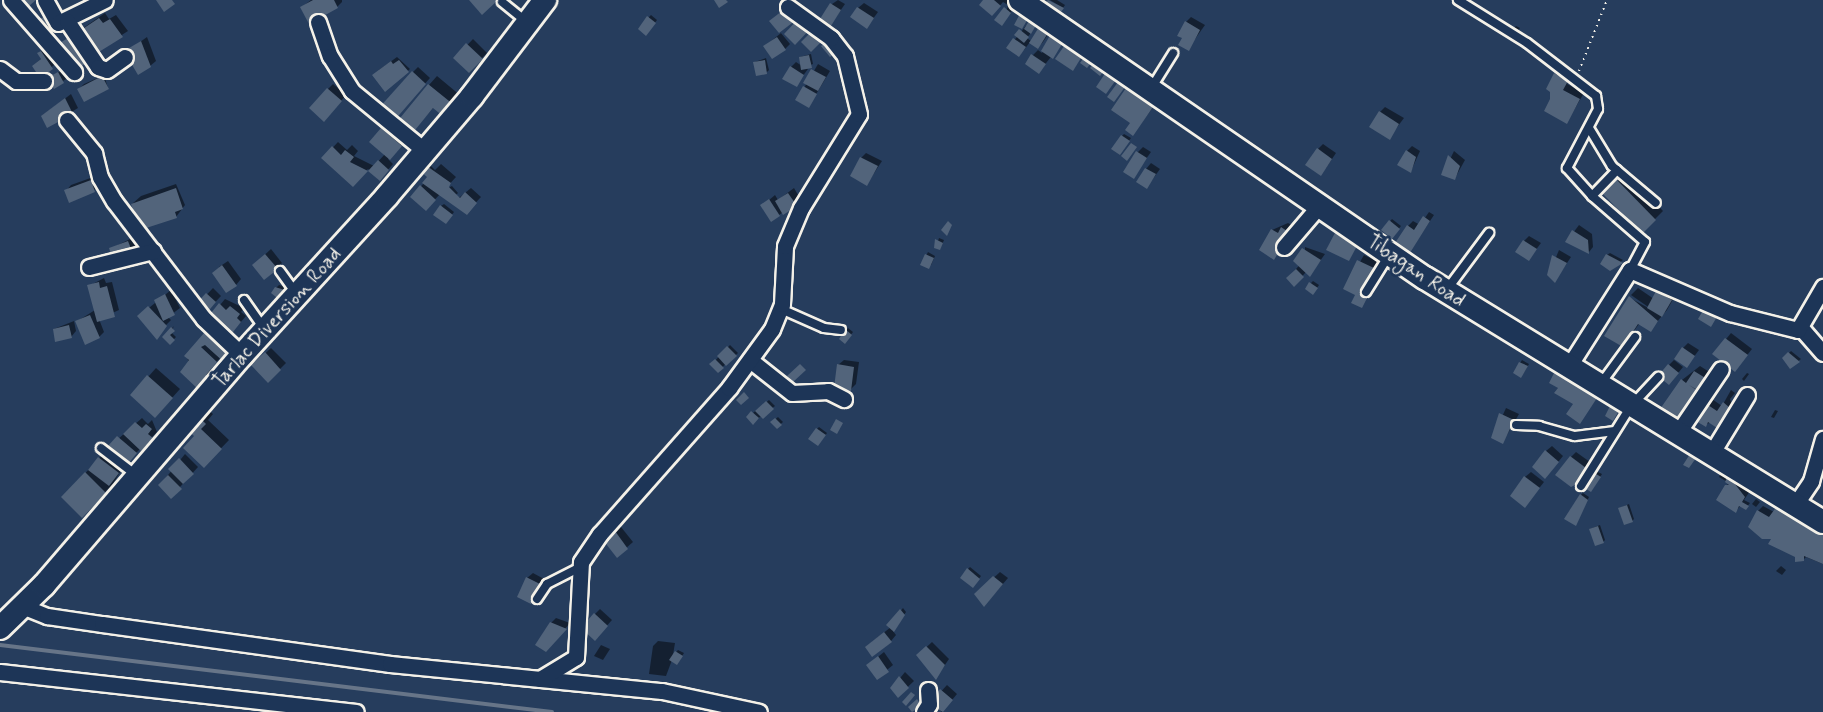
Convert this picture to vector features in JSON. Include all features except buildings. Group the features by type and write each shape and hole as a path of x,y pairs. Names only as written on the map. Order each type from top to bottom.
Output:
{"main road":[{"name":"Tarlac Diversion Road","path":"7,618 138,476 242,355 266,331 425,151 545,0"},
{"name":"Tibagan Road","path":"1020,0 1446,292 1823,522"}],"street":[{"path":"11,0 74,72"},
{"path":"45,0 54,20 67,21 105,0"},
{"path":"540,679 576,657 580,567 600,534 750,360 781,309 785,246 801,208 860,110 845,56 831,38 788,7"},
{"path":"67,21 98,67 107,70 125,57"},
{"path":"318,22 330,56 351,91 425,151"},
{"path":"0,69 16,81 45,81"},
{"path":"67,120 94,153 100,177 114,201 204,319 242,355"},
{"path":"1284,247 1319,206"},
{"path":"89,267 153,251"},
{"path":"1569,366 1630,270 1730,313 1798,330 1802,328 1823,287"},
{"path":"1802,328 1823,353"},
{"path":"750,360 792,393 828,391 844,399"},
{"path":"1677,434 1721,369"},
{"path":"1710,454 1747,395"},
{"path":"1795,505 1811,481 1823,439"},
{"path":"7,618 46,616 390,663 662,690 759,712"},
{"path":"0,672 356,712"},
{"path":"924,712 929,704 928,690"}],"lane":[{"path":"1458,0 1575,79 1596,96 1598,109 1567,168 1592,196 1645,242 1630,270"},
{"path":"502,3 527,23"},
{"path":"1151,88 1173,53"},
{"path":"1589,128 1617,170 1656,203"},
{"path":"1592,196 1617,170"},
{"path":"1446,292 1489,233"},
{"path":"1366,292 1390,253"},
{"path":"280,271 298,295"},
{"path":"244,300 266,331"},
{"path":"781,309 824,328 841,330"},
{"path":"1599,386 1635,337"},
{"path":"1581,486 1631,406 1658,376"},
{"path":"1516,425 1539,426 1575,436 1615,431"},
{"path":"101,448 138,476"},
{"path":"537,599 553,580 580,567"}],"path":[{"path":"1575,79 1607,0"}],"waterway":[{"path":"0,645 552,712"}]}
